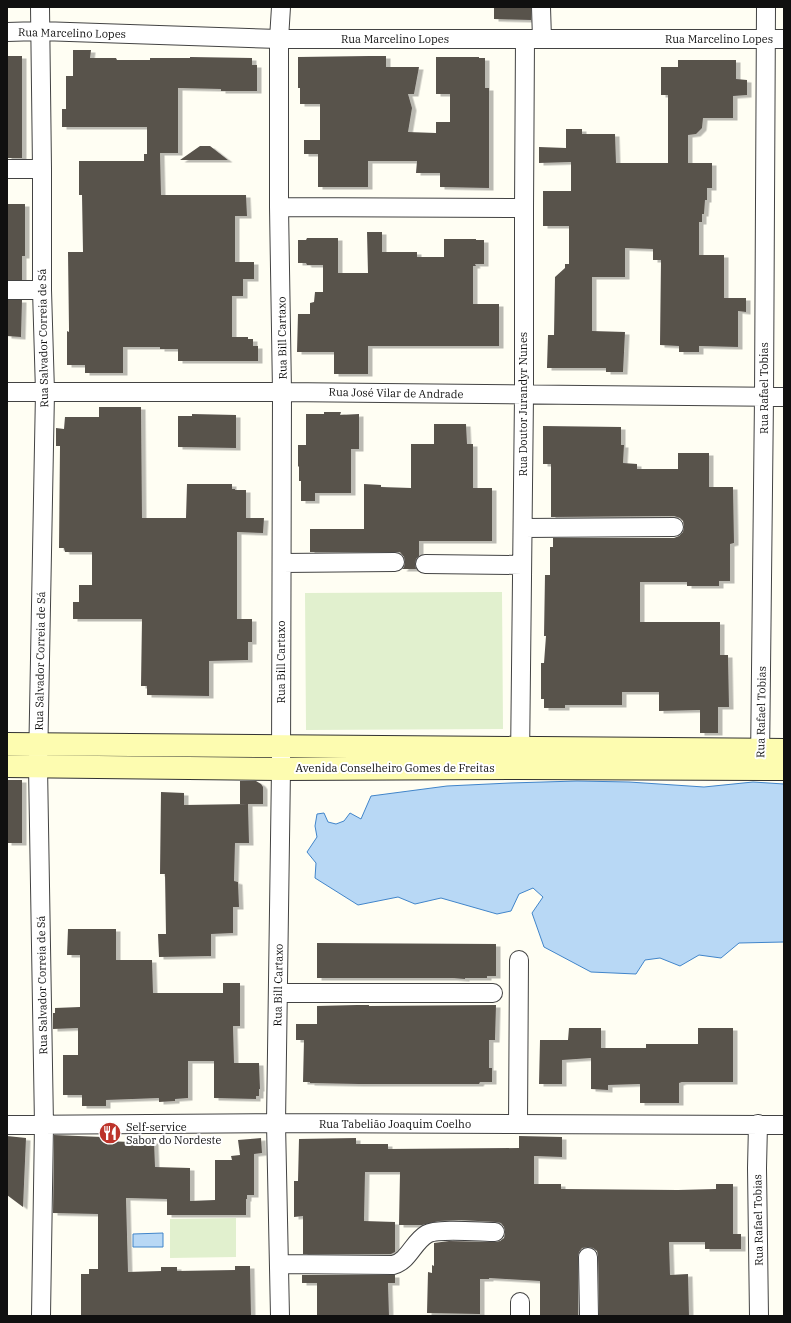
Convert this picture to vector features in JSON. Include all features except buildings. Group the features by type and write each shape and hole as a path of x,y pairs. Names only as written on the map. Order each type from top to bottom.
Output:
{"street":[{"name":"Rua Salvador Correia de Sá","path":"40,7 44,392 38,744 44,1125 42,1316"},
{"name":"Rua Bill Cartaxo","path":"280,1316 276,1123 281,769 282,563 282,392 279,207 279,39 281,7"},
{"name":"Rua Doutor Jurandyr Nunes","path":"520,758 524,395 524,208 534,39 541,7"},
{"name":"Rua Rafael Tobias","path":"760,760 766,7"},
{"name":"Rua Marcelino Lopes","path":"7,32 40,31 279,39 784,39"},
{"path":"7,169 42,169"},
{"path":"279,207 524,208"},
{"path":"7,290 42,290"},
{"name":"Rua José Vilar de Andrade","path":"7,392 282,392 784,397"},
{"path":"522,528 674,527"},
{"path":"282,563 395,562"},
{"path":"425,564 522,565"},
{"name":"Avenida Conselheiro Gomes de Freitas","path":"7,744 281,746 520,758 760,760 784,769"},
{"name":"Avenida Conselheiro Gomes de Freitas","path":"760,760 784,750"},
{"name":"Avenida Conselheiro Gomes de Freitas","path":"7,766 281,769 520,758"},
{"path":"518,960 518,1124"},
{"path":"278,993 493,993"},
{"name":"Rua Tabelião Joaquim Coelho","path":"7,1125 276,1123 784,1124"},
{"name":"Rua Rafael Tobias","path":"758,1124 757,1176 759,1316"},
{"path":"280,1264 393,1265 402,1261 427,1234 444,1232 495,1232"},
{"path":"588,1257 589,1316"}],"green space":[{"path":"502,592 503,729 306,730 305,593"},
{"path":"236,1218 236,1257 170,1258 170,1219"}],"water":[{"path":"577,781 629,782 704,787 753,782 784,784 784,942 739,943 721,958 699,955 680,966 660,958 645,960 636,974 591,972 544,947 532,913 543,897 533,888 519,894 511,911 497,914 441,898 415,904 398,897 358,905 315,878 316,863 307,852 317,837 315,826 317,814 324,813 328,822 336,824 344,821 350,813 361,819 371,796 447,786"},
{"path":"163,1233 163,1247 133,1247 133,1234"}],"place":[{"name":"Self-service Sabor do Nordeste","path":"110,1133"}]}
